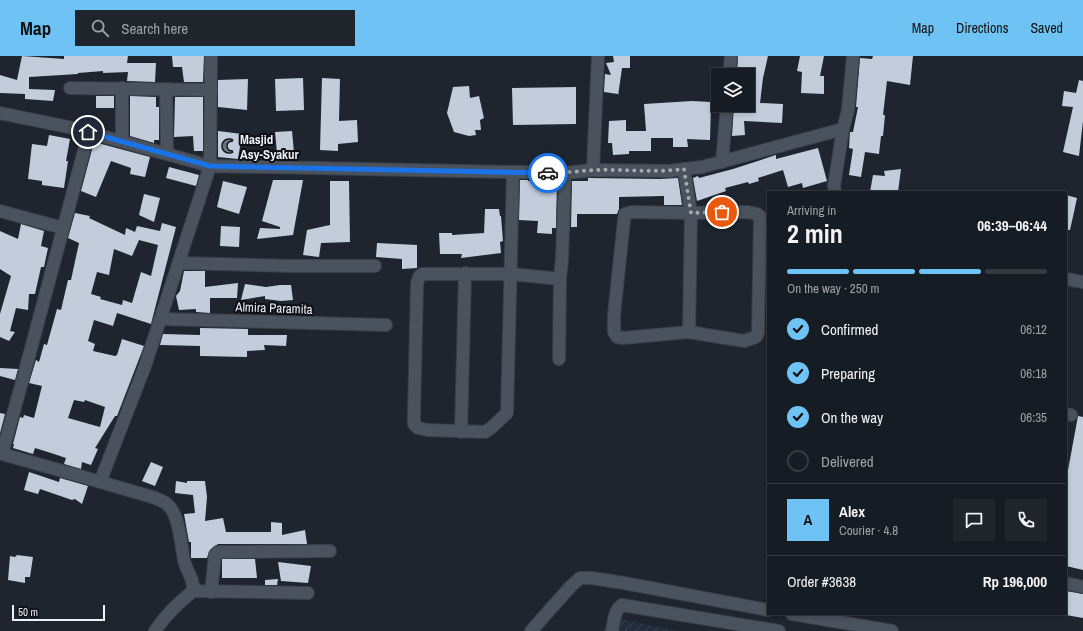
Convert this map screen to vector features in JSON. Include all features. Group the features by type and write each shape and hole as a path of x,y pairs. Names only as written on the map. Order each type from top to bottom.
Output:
{"street":[{"path":"100,482 145,366 210,166 211,56"},
{"path":"593,170 598,56"},
{"path":"730,68 731,56"},
{"path":"835,189 843,129 848,110 853,56"},
{"path":"70,88 211,90"},
{"path":"122,88 122,141"},
{"path":"166,89 168,154"},
{"path":"722,162 726,112"},
{"path":"0,113 88,132 210,166 565,173 593,170 669,171 702,167 843,129"},
{"path":"88,132 1,456 100,482 154,498 167,504 173,511 177,521 186,567 193,583 194,591"},
{"path":"684,169 691,213 689,332"},
{"path":"513,172 511,274 507,413 491,428 484,432 461,432 418,428 414,424 417,284 419,277 422,274 465,273 511,274 560,279"},
{"path":"559,360 560,279 565,173"},
{"path":"0,211 63,228"},
{"path":"632,212 753,212 760,216 758,333 756,337 744,341 689,332 623,338 617,337 614,332 625,214 632,212"},
{"path":"179,263 294,266 375,266"},
{"path":"461,432 465,273"},
{"path":"1067,279 1083,282"},
{"name":"Almira Paramita","path":"160,319 386,325"},
{"path":"211,592 215,555 218,552 330,551"},
{"path":"531,631 580,578 592,578 624,583 767,610"},
{"path":"1067,583 1083,587"},
{"path":"155,631 165,616 194,591 308,593"},
{"path":"612,631 616,612 622,605 779,631"},
{"path":"798,615 892,631"}],"shaded area":[{"path":"611,617 678,631 602,631"}],"building":[{"path":"22,56 64,59 64,56 128,56 127,63 156,63 155,82 127,81 128,72 103,73 103,71 29,77 29,89 55,90 53,101 25,99 25,94 0,93 0,75 17,80"},
{"path":"172,56 204,56 203,82 184,82 182,67 173,67"},
{"path":"613,56 630,56 630,68 622,68 618,96 618,94 604,92 605,74 611,75 606,63 614,62"},
{"path":"738,56 768,56 763,78 760,103 783,104 782,123 744,121 745,135 732,136 734,112 755,112 755,68 737,68"},
{"path":"800,56 824,56 820,76 824,76 824,94 801,93 802,72 797,71"},
{"path":"873,56 913,56 910,85 887,81 883,115 885,115 883,136 881,136 879,154 865,152 861,177 849,175 853,149 849,148 850,132 853,132 858,107 856,107 860,58 872,59"},
{"path":"303,78 304,110 276,111 275,79"},
{"path":"322,78 340,79 339,121 357,120 358,142 338,144 338,151 320,150"},
{"path":"248,79 247,110 218,107 218,80"},
{"path":"1079,80 1083,81 1083,121 1079,156 1063,152 1073,107 1062,106 1064,91 1076,93"},
{"path":"469,86 470,98 479,96 484,118 480,120 481,130 475,130 476,135 469,136 454,132 447,113 453,87"},
{"path":"576,87 576,124 513,125 512,88"},
{"path":"96,96 114,96 114,108 96,108"},
{"path":"130,96 156,97 156,107 159,107 159,140 154,140 154,143 130,136"},
{"path":"175,97 203,97 203,151 194,151 193,136 174,137"},
{"path":"692,101 711,102 710,140 687,139 688,147 673,147 673,138 651,138 651,151 629,151 629,154 613,155 612,143 608,143 609,121 626,120 626,131 646,131 644,104"},
{"name":"Masjid Asy-Syakur","path":"218,131 242,134 238,159 218,157"},
{"path":"292,131 294,152 277,153 275,132"},
{"path":"49,135 70,139 66,161 68,161 64,188 42,185 42,181 28,179 32,144 47,146"},
{"path":"94,142 150,157 145,177 130,174 131,168 111,161 96,197 81,191"},
{"path":"818,148 827,181 803,188 802,183 788,187 783,170 758,178 759,181 749,184 748,182 725,188 726,191 697,201 693,178 698,176 699,178 733,169 776,155 776,159"},
{"path":"169,167 199,175 196,186 166,178"},
{"path":"901,169 898,191 870,191 873,175 885,176 884,171"},
{"path":"588,178 678,178 682,205 664,205 664,196 619,197 619,209 617,214 577,214 577,227 571,227 572,181 588,181"},
{"path":"273,180 303,180 293,235 257,239 260,228 280,229 280,227 262,221"},
{"path":"520,180 557,180 556,228 552,228 552,234 537,233 538,221 519,220"},
{"path":"223,181 247,187 239,214 217,207"},
{"path":"330,181 349,181 350,242 321,243 319,257 303,255 307,230 330,225"},
{"path":"144,194 160,198 154,222 139,215"},
{"path":"1067,195 1077,198 1070,230 1067,230"},
{"path":"485,209 499,209 503,241 500,242 501,253 461,258 462,254 440,254 439,233 452,233 452,235 484,233"},
{"path":"75,213 90,216 89,218 125,235 126,228 135,232 137,226 160,231 162,223 176,227 151,324 117,313 113,326 94,320 88,341 95,344 93,351 115,356 117,355 122,339 144,346 117,416 115,416 95,448 98,449 91,465 82,462 81,469 64,464 66,458 35,448 33,454 13,448 20,417 23,418 24,415 34,418 42,386 29,383 36,360 39,362 44,344 47,345 57,309 61,310 68,280 71,280 79,243 68,238","holes":["139,240 158,245 151,276 141,272 132,303 123,300 122,305 100,299 101,297 91,294 97,272 109,275 114,249 132,256","74,400 84,402 85,400 105,407 100,427 68,418"]},
{"path":"21,224 44,231 41,246 48,248 44,267 41,267 35,294 29,294 28,310 16,308 10,331 15,332 9,341 0,337 0,314 11,276 0,269 0,231 18,239"},
{"path":"221,226 240,227 239,247 220,246"},
{"path":"377,243 417,245 417,268 402,269 402,259 376,257"},
{"path":"184,271 205,271 205,287 238,283 237,298 210,298 210,313 196,312 196,309 179,310 176,296 180,291"},
{"path":"245,284 266,287 291,285 293,300 281,301 265,299 265,296 241,300"},
{"path":"200,328 248,329 248,335 287,335 286,346 264,345 265,350 247,351 247,357 200,356 200,346 160,345 163,334 200,335"},
{"path":"0,368 18,369 15,380 0,376"},
{"path":"0,413 5,414 0,433"},
{"path":"1078,416 1083,417 1083,570 1067,566 1067,476"},
{"path":"151,462 163,467 155,486 142,481"},
{"path":"29,472 59,482 60,478 88,486 82,504 75,499 72,500 40,489 38,494 24,490"},
{"path":"176,481 187,483 187,481 205,481 207,497 205,521 223,518 226,532 271,532 271,522 282,523 282,535 305,530 307,544 218,544 210,550 207,558 191,558 191,542 189,542 184,514 195,513 193,495 175,493"},
{"path":"17,555 33,557 30,577 25,577 25,583 8,580 10,556 15,557"},
{"path":"222,559 255,559 257,578 222,578"},
{"path":"278,562 311,566 308,583 281,581"},
{"path":"278,579 277,585 265,585 265,580"},
{"path":"1067,591 1083,594 1083,618 1066,615"}],"way so far":[{"path":"548,173 593,170 669,171 684,169 691,213 722,212"}],"place":[{"name":"Masjid Asy-Syakur","path":"229,146"}],"route":[{"path":"88,132 210,166 548,173"}]}
